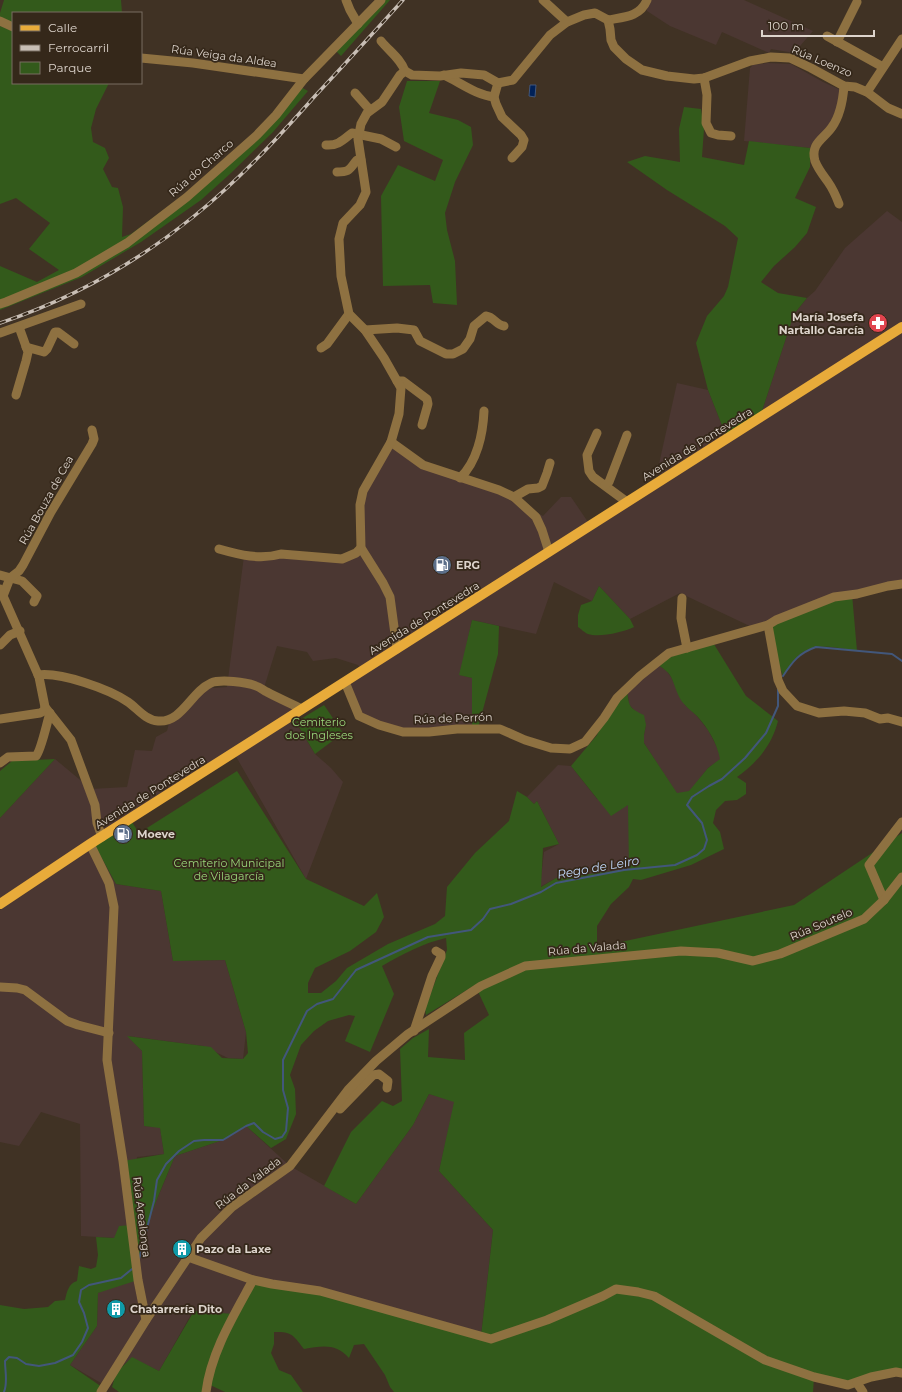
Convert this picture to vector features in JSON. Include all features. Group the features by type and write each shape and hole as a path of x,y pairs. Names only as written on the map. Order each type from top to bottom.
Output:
{"main road":[{"name":"Avenida de Pontevedra","path":"0,904 90,844 902,327"}],"street":[{"path":"346,0 358,24"},
{"name":"Rúa do Charco","path":"0,304 76,273 127,243 187,197 256,136 276,115 304,79 381,0"},
{"path":"544,0 567,22"},
{"path":"381,41 397,56 405,71 412,75 444,75 460,73 484,75 498,83 513,80 550,34 567,22 584,15 595,13 608,20 634,16 648,0"},
{"path":"837,42 858,2"},
{"name":"Rúa Loenzo","path":"608,20 611,40 614,47 626,59 642,70 667,76 694,79 704,78 750,61 771,57 790,58 844,86 856,87 867,92 888,108 902,114"},
{"path":"0,21 12,27"},
{"path":"827,36 883,67"},
{"path":"867,92 902,39"},
{"name":"Rúa Veiga da Aldea","path":"142,58 193,63 304,79"},
{"path":"397,649 390,596 384,583 361,548 360,501 363,491 391,442 399,414 401,388 384,358 365,330 349,314 341,276 339,239 343,223 360,204 366,192 358,139 361,124 367,113 382,102 400,75 405,71"},
{"path":"444,75 477,93 484,96 494,97"},
{"path":"704,78 707,95 706,123 711,133 731,136"},
{"path":"498,83 494,97 496,104 502,117 521,135 524,140 522,147 512,158"},
{"path":"839,204 829,183 817,167 814,149 822,137 832,128 838,115 844,86"},
{"path":"355,93 370,110"},
{"path":"326,145 333,146 340,143 352,133 381,139 396,147"},
{"path":"338,172 350,171 357,160 361,160"},
{"path":"0,333 81,304"},
{"path":"320,348 327,344 349,314"},
{"path":"365,330 397,328 414,330 420,341 446,354 453,354 463,349 470,339 474,326 486,316 491,317 500,325 504,326"},
{"path":"16,395 28,352 19,327"},
{"path":"26,348 44,352 47,350 55,332 58,332 74,344"},
{"path":"397,381 403,381 427,399 428,404 422,425"},
{"path":"460,478 466,472 478,445 484,411"},
{"name":"Rúa Bouza de Cea","path":"92,430 94,439 92,444 51,512 23,565 19,571 10,578 2,592 38,675 47,710 71,740 95,805 97,823 102,837"},
{"path":"597,433 587,455 589,471 593,477 627,502"},
{"path":"605,485 609,482 627,435"},
{"path":"391,442 423,466 499,490 514,497 536,517 549,552"},
{"path":"514,497 528,489 542,486 548,473 550,463"},
{"path":"219,549 244,556 260,557 281,554 342,559 356,554 361,548"},
{"path":"0,575 22,581 37,596 34,602"},
{"name":"Rúa de Perrón","path":"345,682 359,716 378,725 403,732 500,728 525,740 550,748 570,749 585,742 618,698 640,676 668,652 768,625 776,620 834,597 857,594 902,584"},
{"path":"682,598 681,618 687,648"},
{"path":"768,625 778,680 783,691 797,706 819,713 865,713 880,719 888,718 902,722"},
{"path":"0,645 10,635 20,631"},
{"path":"38,675 47,674 64,677 96,687 114,694 152,720 159,722 170,719 181,711 203,688 211,683 222,682 256,686 302,709"},
{"path":"0,719 40,713 47,710"},
{"path":"0,763 8,757 36,756 39,752 47,710"},
{"path":"884,900 869,865 902,822"},
{"name":"Rúa Arealonga","path":"90,844 109,883 114,907 108,1060 123,1161 138,1280 146,1320"},
{"name":"Rúa Soutelo","path":"780,954 864,919 884,900 902,877"},
{"path":"414,1031 432,976 441,957 441,954 436,951"},
{"name":"Rúa da Valada","path":"146,1320 201,1238 232,1207 290,1166 353,1086 376,1062 414,1031 481,986 525,966 681,951 718,953 753,961 780,954"},
{"path":"0,987 25,990 67,1021 109,1033"},
{"name":"Rúa da Valada","path":"323,1124 333,1116 373,1075 379,1074 388,1081 387,1088"},
{"path":"188,1257 253,1280 320,1291 491,1339 547,1320 616,1289 638,1292 654,1296 765,1360 814,1377 848,1385 871,1377 902,1372"},
{"path":"206,1392 211,1366 232,1319 253,1280"},
{"path":"101,1392 146,1320"},
{"path":"857,1383 863,1392"}],"shaded area":[{"path":"647,0 744,0 813,31 794,53 771,49 769,53 722,32 716,45 670,26 647,11"},
{"path":"768,63 791,64 823,82 841,90 839,104 832,120 825,131 812,143 810,148 744,141 750,68 753,65"},
{"path":"887,211 902,222 902,584 756,629 680,593 630,619 599,586 592,601 554,582 536,634 472,620 460,675 472,678 472,728 403,732 359,716 345,682 362,671 358,665 336,658 313,661 307,652 277,646 263,691 294,708 296,723 315,754 331,768 343,782 306,879 234,753 92,839 116,884 161,891 173,961 225,960 246,1032 243,1059 228,1058 203,1046 128,1036 142,1051 144,1126 160,1127 164,1154 137,1157 131,1225 115,1238 81,1236 80,1124 41,1112 19,1146 0,1142 0,818 55,759 91,789 127,787 135,750 152,751 156,737 167,731 170,719 208,685 214,688 227,687 244,556 342,559 361,548 363,491 391,442 423,465 499,490 543,516 561,497 571,497 590,525 664,478 657,473 677,383 708,390 727,438 760,417 794,314 815,291 845,248"},
{"path":"655,663 666,670 685,705 696,715 708,730 719,751 721,759 708,768 689,792 677,794 644,743 646,725 629,704 627,689"},
{"path":"558,765 571,766 597,799 628,805 634,869 556,878 540,887 544,852 559,844 537,801 534,804 527,797"},
{"path":"429,1094 455,1101 439,1171 493,1230 481,1336 193,1311 159,1371 132,1358 101,1383 70,1365 97,1326 98,1293 139,1260 148,1221 175,1156 223,1140 246,1126 290,1166 356,1204 413,1125"}],"green space":[{"path":"4,0 121,0 122,12 12,12 12,27 0,21 0,13"},
{"path":"381,0 390,0 341,56 334,49"},
{"path":"0,26 12,31 12,84 108,84 96,109 91,128 93,142 105,148 109,158 103,169 112,187 118,188 123,207 122,237 131,234 220,168 299,86 308,91 273,132 201,200 141,242 82,277 0,310 0,266 37,282 59,270 29,249 50,223 16,198 0,204"},
{"path":"407,81 440,81 429,113 458,120 471,127 473,145 455,182 445,213 447,230 455,261 457,305 433,303 430,285 383,286 381,196 398,165 435,181 443,160 404,141 399,107"},
{"path":"684,107 701,109 704,129 702,157 744,165 749,141 810,148 810,167 795,198 816,207 807,233 795,247 774,266 761,282 778,293 807,298 794,314 760,417 727,438 708,390 696,343 707,316 724,296 728,287 738,238 725,226 667,190 627,162 645,156 680,162 679,129"},
{"path":"599,586 630,619 634,627 605,635 593,635 584,632 578,627 578,615 581,605 592,601"},
{"path":"852,594 857,651 834,647 811,648 804,651 796,658 783,676 773,649 768,625"},
{"path":"472,620 499,626 498,654 478,728 472,728 472,678 459,675"},
{"name":"Cemiterio Municipal de Vilagarcía","path":"712,641 746,696 778,721 772,738 763,753 751,766 737,777 746,783 746,794 737,800 725,801 716,810 713,823 720,832 724,849 691,865 641,880 633,879 629,887 611,904 597,926 597,947 794,905 902,833 902,1373 848,1385 814,1377 813,1392 394,1392 385,1375 364,1344 354,1345 349,1358 344,1353 334,1348 317,1347 304,1349 292,1335 285,1332 274,1332 274,1344 271,1353 279,1370 291,1375 303,1392 225,1392 208,1384 207,1392 119,1392 112,1387 116,1373 132,1357 159,1371 194,1311 234,1314 253,1280 320,1291 481,1336 493,1230 439,1171 454,1102 429,1094 413,1125 356,1204 324,1186 351,1132 382,1101 393,1106 402,1101 400,1049 413,1038 429,1029 428,1057 465,1060 464,1033 489,1015 475,985 426,1015 425,1009 447,950 446,938 405,953 382,966 394,994 370,1052 345,1041 355,1016 349,1015 328,1021 314,1031 301,1045 290,1075 295,1089 296,1114 286,1139 271,1148 246,1126 223,1140 175,1156 156,1201 146,1231 139,1263 138,1280 98,1293 97,1326 70,1365 102,1387 99,1392 0,1392 0,1305 24,1309 48,1307 55,1301 65,1300 70,1286 77,1281 79,1266 91,1269 96,1267 98,1255 96,1237 114,1238 119,1226 131,1225 123,1161 164,1154 160,1128 144,1126 142,1051 127,1036 211,1047 222,1058 243,1059 248,1053 246,1032 225,960 173,961 161,891 116,884 93,842 130,819 139,833 237,771 306,879 364,906 377,893 384,917 376,932 350,951 315,968 308,983 308,993 321,993 336,981 347,968 388,944 435,924 445,916 447,887 475,853 509,821 517,791 527,797 534,804 537,801 559,844 543,848 541,887 556,878 629,869 628,805 611,816 571,766 597,735 604,718 627,689 630,705 632,708 644,715 646,725 644,743 677,793 689,791 708,768 720,759 719,753 712,736 705,726 680,699 670,675 655,663"},
{"name":"Cemiterio dos Ingleses","path":"324,705 343,733 315,754 296,722"},
{"path":"55,759 0,818 0,771 12,761"}],"water":[{"path":"530,85 536,85 535,97 529,96"}],"waterway":[{"name":"Rego de Leiro","path":"783,676 797,658 816,647 892,654 902,661"},
{"name":"Rego de Leiro","path":"139,1259 154,1201 157,1180 166,1164 179,1151 194,1141 223,1140 246,1126 254,1123 263,1132 275,1139 282,1137 286,1131 288,1108 283,1090 283,1060 307,1011 317,1004 333,999 356,970 428,937 471,930 483,919 490,909 511,904 541,892 556,883 624,870 675,865 697,855 704,849 707,840 702,823 687,805 692,797 722,779 745,758 766,733 778,706 778,689"},
{"name":"Rego de Leiro","path":"4,1392 6,1381 5,1361 9,1357 17,1358 26,1364 39,1366 55,1363 73,1355 82,1342 88,1328 79,1302 81,1290 89,1285 121,1278 132,1269"}],"railway":[{"path":"0,323 26,314 101,279 148,250 193,217 226,189 272,144 403,0"}],"place":[{"name":"María Josefa Nartallo García","path":"878,323"},
{"name":"ERG","path":"442,565"},
{"name":"Moeve","path":"123,834"},
{"name":"Pazo da Laxe","path":"182,1249"},
{"name":"Chatarrería Dito","path":"116,1309"}]}
